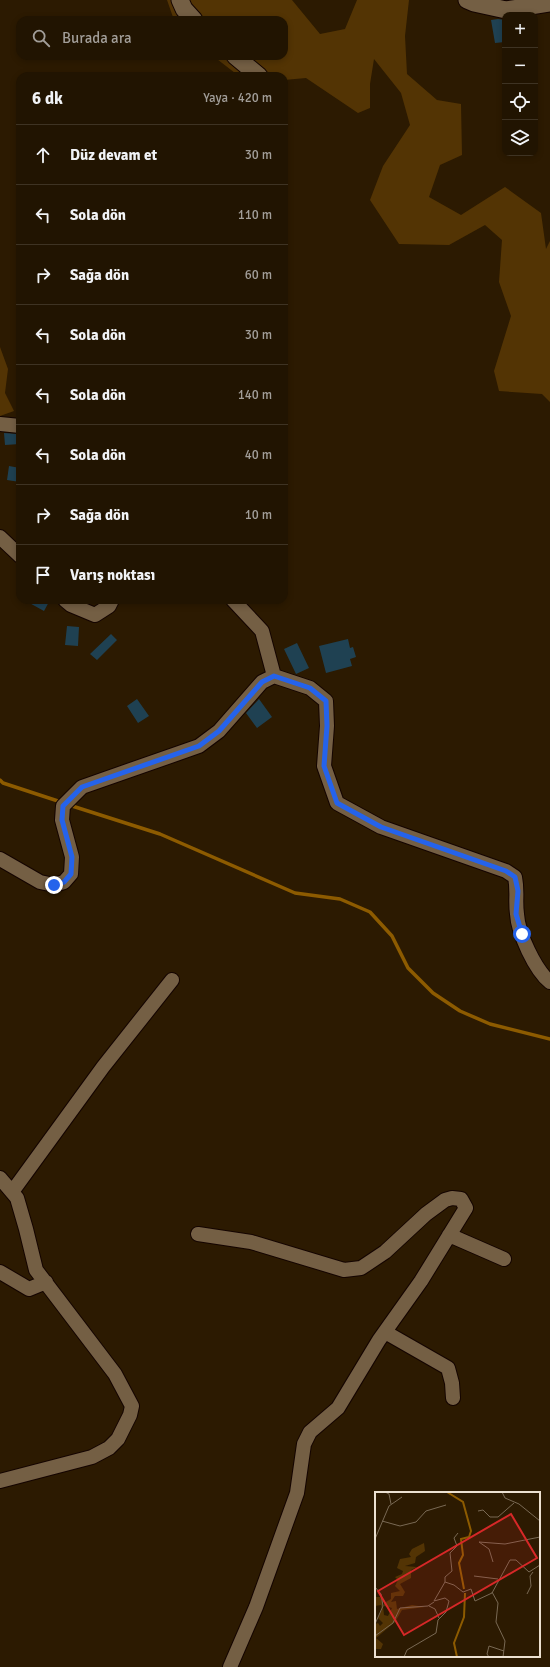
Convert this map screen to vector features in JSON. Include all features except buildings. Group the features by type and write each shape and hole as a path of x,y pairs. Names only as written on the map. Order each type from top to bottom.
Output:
{"street":[{"path":"180,0 184,9 190,16"},
{"path":"467,0 506,10 550,3"},
{"path":"240,60 254,72"},
{"path":"0,424 16,426"},
{"path":"0,537 16,552"},
{"path":"70,604 95,615 109,604"},
{"path":"237,604 262,631 274,676"},
{"path":"0,859 40,882 54,885 64,882 71,874 72,857 62,820 63,806 82,787 199,746 219,731 262,682 274,676 310,688 326,701 327,726 324,766 337,803 381,827 506,871 515,877 518,891 516,914 522,934 535,963 550,982"},
{"path":"12,1192 103,1066 172,980"},
{"path":"0,1178 17,1198 36,1270 115,1374 132,1406 130,1415 118,1439 109,1448 92,1457 0,1481"},
{"path":"198,1234 251,1242 344,1270 361,1268 385,1252 426,1214 445,1200 452,1198 461,1199 466,1208 421,1281 385,1332 338,1408 310,1432 304,1444 297,1493 256,1607 230,1667"},
{"path":"449,1235 504,1259"},
{"path":"0,1272 29,1288 46,1282"},
{"path":"385,1332 448,1368 452,1383 453,1398"}],"shaded area":[{"path":"167,0 292,0 320,34 345,29 357,0 409,0 405,36 407,74 437,100 461,104 462,155 440,165 429,197 461,215 505,187 541,213 546,249 550,241 550,402 542,394 499,391 494,371 511,316 499,282 502,240 485,225 449,245 399,244 370,200 383,166 410,125 401,93 374,59 370,84 370,108 358,113 306,78 288,80 288,72 234,72 218,60 288,60 288,16 173,16"},
{"path":"0,347 8,369 5,393 14,411 0,416"}],"waterway":[{"path":"0,780 3,783 61,802"},
{"path":"69,805 160,834 295,893 340,899 370,912 392,936 408,968 433,993 460,1011 490,1024 550,1039"}],"route":[{"path":"54,885 64,882 71,874 72,857 62,820 63,806 82,787 199,746 219,731 262,682 274,676 310,688 326,701 327,726 324,766 337,803 381,827 506,871 515,877 518,891 516,914 522,934"}]}
